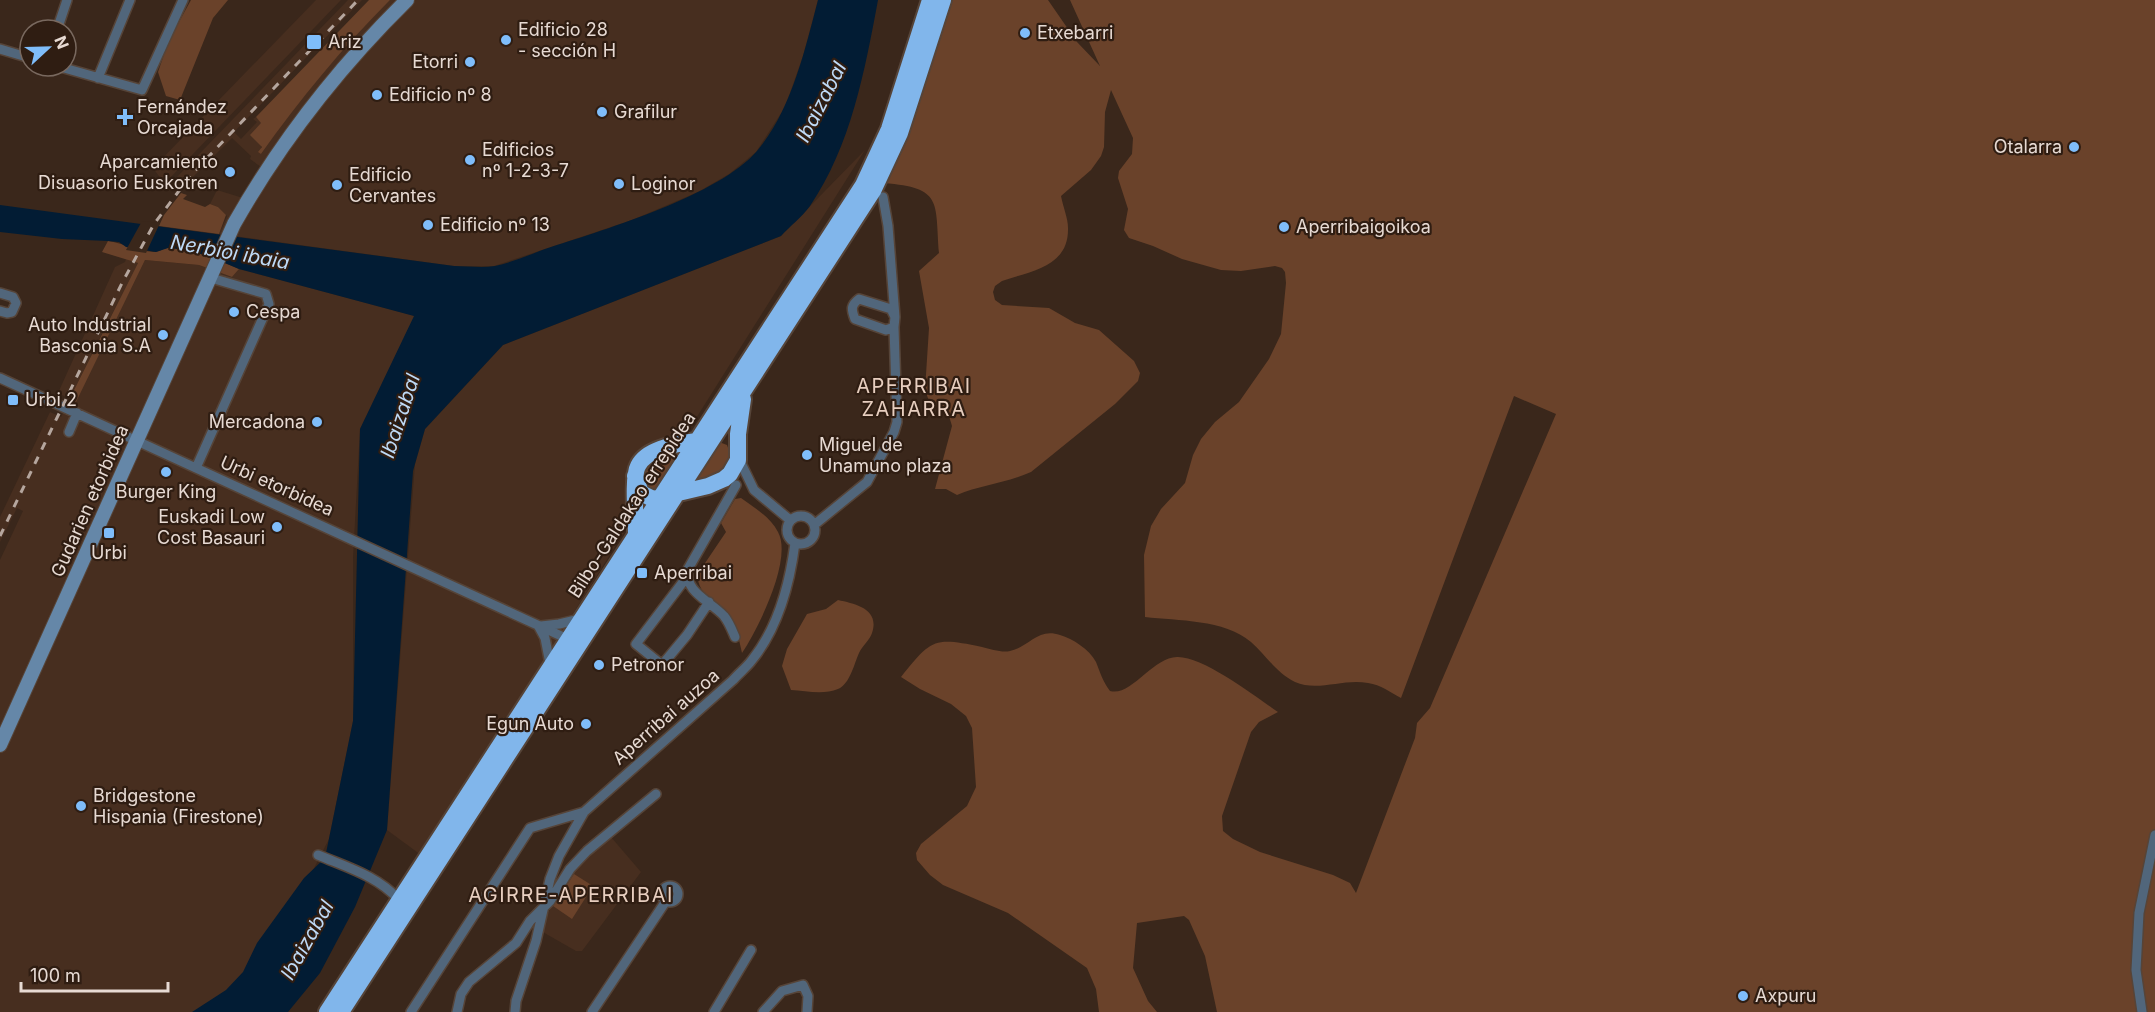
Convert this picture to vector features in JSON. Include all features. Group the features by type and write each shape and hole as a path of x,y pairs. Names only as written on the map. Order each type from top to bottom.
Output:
{"highway":[{"name":"Bilbo-Galdakao errepidea","path":"327,1012 550,667 574,642 582,618 846,212 870,171 889,129 930,0"},
{"name":"Bilbo-Galdakao errepidea","path":"341,1012 574,642 679,493 882,177 900,133 943,0"},
{"path":"635,476 641,493 653,499 728,483 738,454 739,417 744,392"},
{"path":"636,535 635,476 637,467 648,455 715,436 728,438 738,454"}],"street":[{"path":"61,18 67,0"},
{"path":"98,78 130,0"},
{"path":"78,72 142,90 183,0"},
{"name":"Gudarien etorbidea","path":"0,745 234,224 268,167 321,94 358,50 407,0"},
{"path":"0,49 18,54"},
{"path":"814,525 867,482 894,432 897,415 895,322 888,225 883,197"},
{"path":"196,468 269,304 266,294 212,275"},
{"path":"0,292 13,297 16,303 12,312 0,311"},
{"name":"Urbi etorbidea","path":"0,378 574,642"},
{"path":"69,432 77,413"},
{"path":"738,454 754,490"},
{"path":"735,637 726,619 690,587 686,578 687,569 728,483 754,490 790,520"},
{"path":"801,516 811,520 815,530 811,540 801,544 795,543 788,536 790,520 801,516"},
{"name":"Aperribai auzoa","path":"514,1012 536,941 550,879 584,812 733,680 752,660 766,639 778,610 791,572 795,543"},
{"path":"686,578 636,644 662,665 687,635 709,602"},
{"path":"550,667 545,638 539,627 582,618"},
{"name":"Aperribai auzoa","path":"457,1012 461,994 469,982 516,943 530,921 550,901 570,868 656,794"},
{"path":"411,1012 530,828 584,812"},
{"path":"2142,1012 2136,970 2139,913 2155,836"},
{"path":"318,855 374,879 388,887 399,900"},
{"path":"592,1012 666,901"},
{"path":"714,1012 751,950"},
{"path":"763,1012 782,991 803,985 808,996 807,1012"}],"shaded area":[{"path":"191,0 228,0 213,18 180,100 166,96 158,72 169,40"},
{"path":"316,0 341,0 168,180 161,179 153,168"},
{"path":"348,0 362,0 234,132 241,139 257,122 253,119 256,117 262,123 261,154 326,67 390,0 818,0 803,56 785,107 756,152 729,174 698,192 632,220 494,266 454,266 219,234 227,216 218,207 210,204 217,190 243,198 261,167 250,159 251,156 232,138 189,181 177,177"},
{"path":"369,0 390,0 322,74 261,154 258,152 262,147 250,135 261,123 256,117"},
{"path":"947,0 1048,0 1077,42 1100,66 1070,0 2155,0 2155,1012 1217,1012 1205,956 1189,920 1184,916 1137,923 1133,968 1148,1001 1157,1012 1099,1012 1096,989 1087,968 1008,913 943,885 930,875 917,860 916,853 921,844 967,806 976,787 972,728 966,716 951,704 901,677 927,648 935,644 953,642 1007,651 1017,649 1040,635 1052,633 1070,639 1089,653 1110,691 1126,688 1159,663 1168,659 1188,658 1215,670 1278,712 1259,722 1251,732 1222,816 1223,831 1233,839 1260,852 1333,875 1350,883 1356,893 1415,738 1417,723 1430,708 1556,414 1514,396 1401,698 1368,683 1304,685 1288,678 1240,634 1200,622 1145,617 1144,555 1151,526 1161,509 1185,483 1193,455 1201,439 1215,422 1239,402 1269,359 1281,334 1286,283 1285,272 1282,268 1275,266 1241,271 1221,270 1182,259 1129,238 1124,230 1128,209 1118,178 1119,171 1132,154 1133,138 1111,90 1105,112 1104,147 1101,156 1091,170 1061,196 1068,228 1067,241 1062,251 1055,259 1036,270 1002,281 995,286 993,292 995,300 1002,305 1049,308 1075,323 1099,330 1134,361 1140,373 1138,381 1115,404 1031,472 957,495 946,489 935,489 952,426 949,416 929,401 925,390 929,328 919,271 939,253 935,209 932,200 917,189 884,183"},
{"path":"865,150 421,855 387,830 415,464 425,429 503,345 781,236"},
{"path":"181,193 187,195 183,199 205,207 210,204 218,207 226,215 219,234 159,226 164,215"},
{"path":"108,241 154,252 167,248 183,249 239,269 232,277 199,265 145,260 76,402 70,398 138,263 102,252"},
{"path":"126,259 138,263 70,398 75,401 145,260 199,265 232,277 239,269 415,316 360,429 353,558 353,721 329,839 268,958 209,1012 0,1012 0,560 23,511 17,508 0,542 0,517 50,412 61,417 70,399 58,393 115,267 125,262"},
{"path":"719,442 727,445 731,456 721,473 693,482"},
{"path":"679,452 653,492 650,492 642,481 645,467 660,457"},
{"path":"741,498 771,522 778,532 781,544 781,559 772,594 742,653 737,632 730,617 722,607 704,593 697,575 726,532 721,523 735,499"},
{"path":"838,600 852,603 870,613 874,625 871,636 860,650 846,683 838,689 827,692 791,690 782,666 787,649 807,614 826,609"},
{"path":"611,837 641,872 582,951 576,951 541,931 552,904 579,865"},
{"path":"574,874 593,886 572,919 553,906"}],"water":[{"path":"818,0 878,0 862,80 846,133 824,183 803,214 781,236 503,345 425,429 413,471 387,830 355,907 320,973 288,1012 192,1012 226,990 243,972 257,943 304,878 325,858 353,721 360,429 414,316 239,269 206,255 172,248 156,252 126,247 119,242 0,232 0,205 454,266 495,266 661,209 717,182 740,167 757,151 769,135 788,99"}],"pier":[{"path":"142,221 160,223 146,253 126,250"}],"railway":[{"path":"0,536 122,283 154,224 191,175 358,0"}],"place":[{"name":"Etxebarri","path":"1025,33"},
{"name":"Edificio 28 - sección H","path":"506,40"},
{"name":"Ariz","path":"314,42"},
{"name":"Etorri","path":"470,62"},
{"name":"Edificio nº 8","path":"377,95"},
{"name":"Grafilur","path":"602,112"},
{"name":"Fernández Orcajada","path":"125,117"},
{"name":"Otalarra","path":"2074,147"},
{"name":"Edificios nº 1-2-3-7","path":"470,160"},
{"name":"Aparcamiento Disuasorio Euskotren","path":"230,172"},
{"name":"Loginor","path":"619,184"},
{"name":"Edificio Cervantes","path":"337,185"},
{"name":"Edificio nº 13","path":"428,225"},
{"name":"Aperribaigoikoa","path":"1284,227"},
{"name":"Cespa","path":"234,312"},
{"name":"Auto Industrial Basconia S.A","path":"163,335"},
{"name":"Urbi 2","path":"13,400"},
{"name":"Mercadona","path":"317,422"},
{"name":"Miguel de Unamuno plaza","path":"807,455"},
{"name":"Burger King","path":"166,472"},
{"name":"Euskadi Low Cost Basauri","path":"277,527"},
{"name":"Urbi","path":"109,533"},
{"name":"Aperribai","path":"642,573"},
{"name":"Petronor","path":"599,665"},
{"name":"Egun Auto","path":"586,724"},
{"name":"Bridgestone Hispania (Firestone)","path":"81,806"},
{"name":"Axpuru","path":"1743,996"}],"district":[{"name":"APERRIBAI ZAHARRA","path":"914,398"},
{"name":"AGIRRE-APERRIBAI","path":"571,895"}],"water label":[{"name":"Ibaizabal","path":"821,102"},
{"name":"Nerbioi ibaia","path":"230,252"},
{"name":"Ibaizabal","path":"400,416"},
{"name":"Ibaizabal","path":"307,940"}]}
